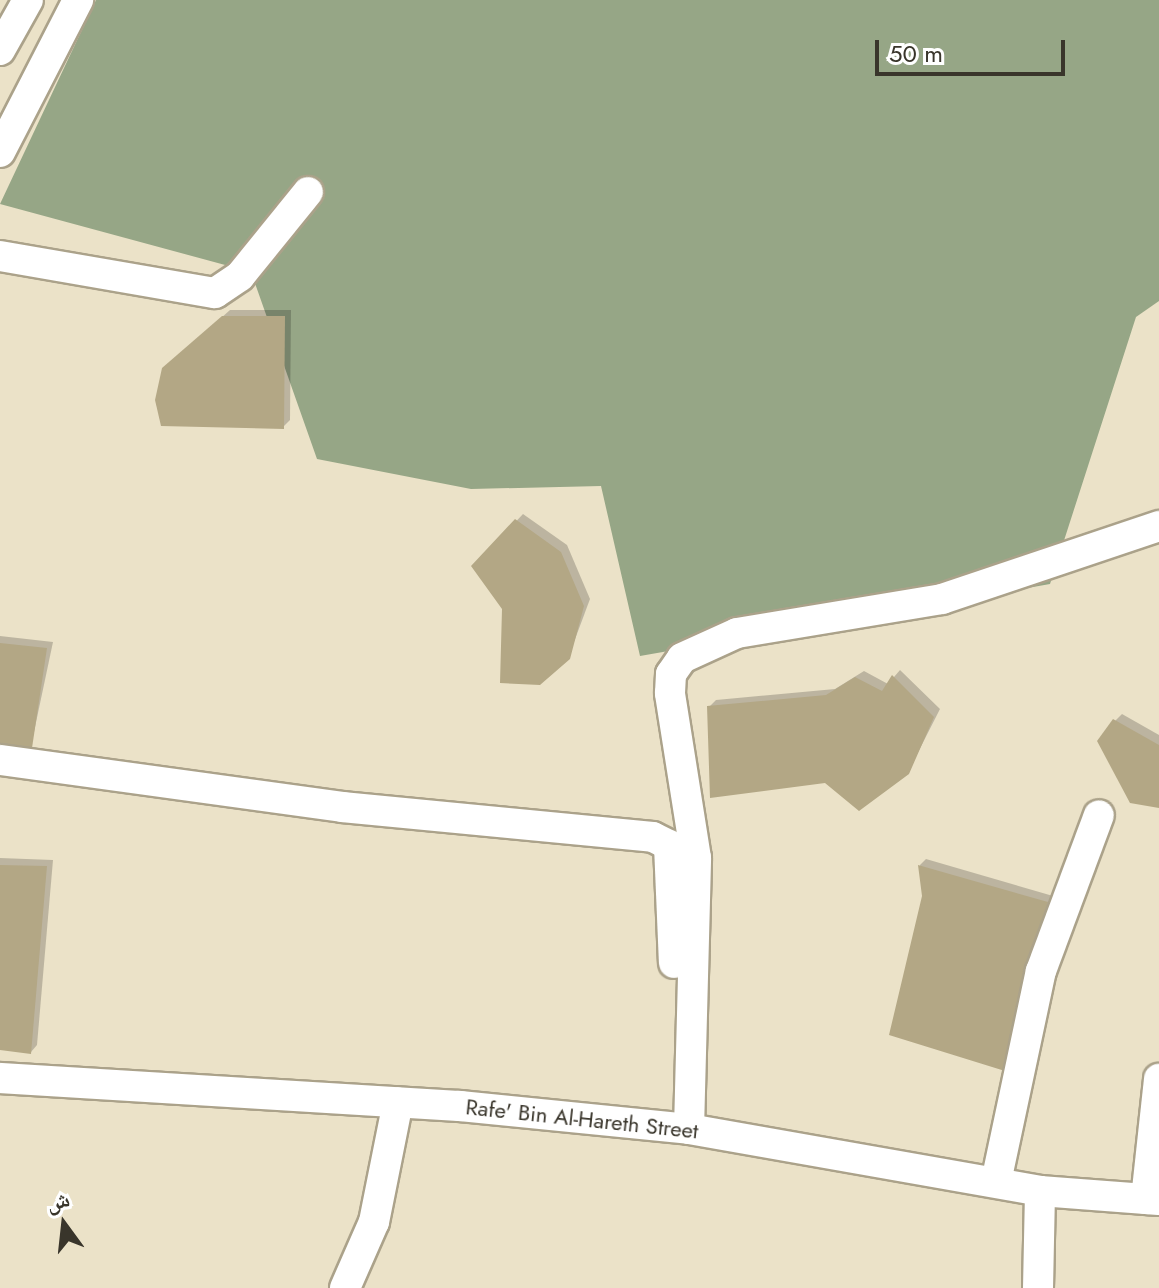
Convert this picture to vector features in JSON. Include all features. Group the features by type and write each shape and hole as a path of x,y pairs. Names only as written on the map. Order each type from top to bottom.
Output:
{"street":[{"path":"0,50 28,0"},
{"path":"0,152 78,0"},
{"path":"0,256 215,293 240,276 308,192"},
{"path":"682,1129 696,858 670,693 682,658 737,633 942,599 1159,526"},
{"path":"0,760 662,840 669,845 682,1129"},
{"path":"996,1182 1041,971 1099,815"},
{"name":"Rafe' Bin Al-Hareth Street","path":"0,1078 398,1102 682,1129 1040,1191 1152,1200"},
{"path":"1152,1200 1159,1079"},
{"path":"345,1288 374,1222 398,1102"},
{"path":"1038,1288 1040,1191"}],"green space":[{"path":"96,0 1159,0 1159,301 1136,317 1050,584 640,656 601,486 471,489 317,459 251,272 0,204"}],"building":[{"path":"222,316 285,316 284,429 161,426 155,400 162,368"},
{"path":"515,519 561,552 584,606 570,659 540,685 500,683 502,609 471,566"},
{"path":"0,643 47,648 32,748 0,744"},
{"path":"892,675 934,717 909,774 859,811 825,783 710,798 707,706 826,695 855,677 882,691"},
{"path":"1113,719 1159,745 1159,808 1130,803 1097,741"},
{"path":"0,865 47,866 31,1054 0,1050"},
{"path":"918,865 1048,902 1005,1071 889,1035 922,896"}]}
